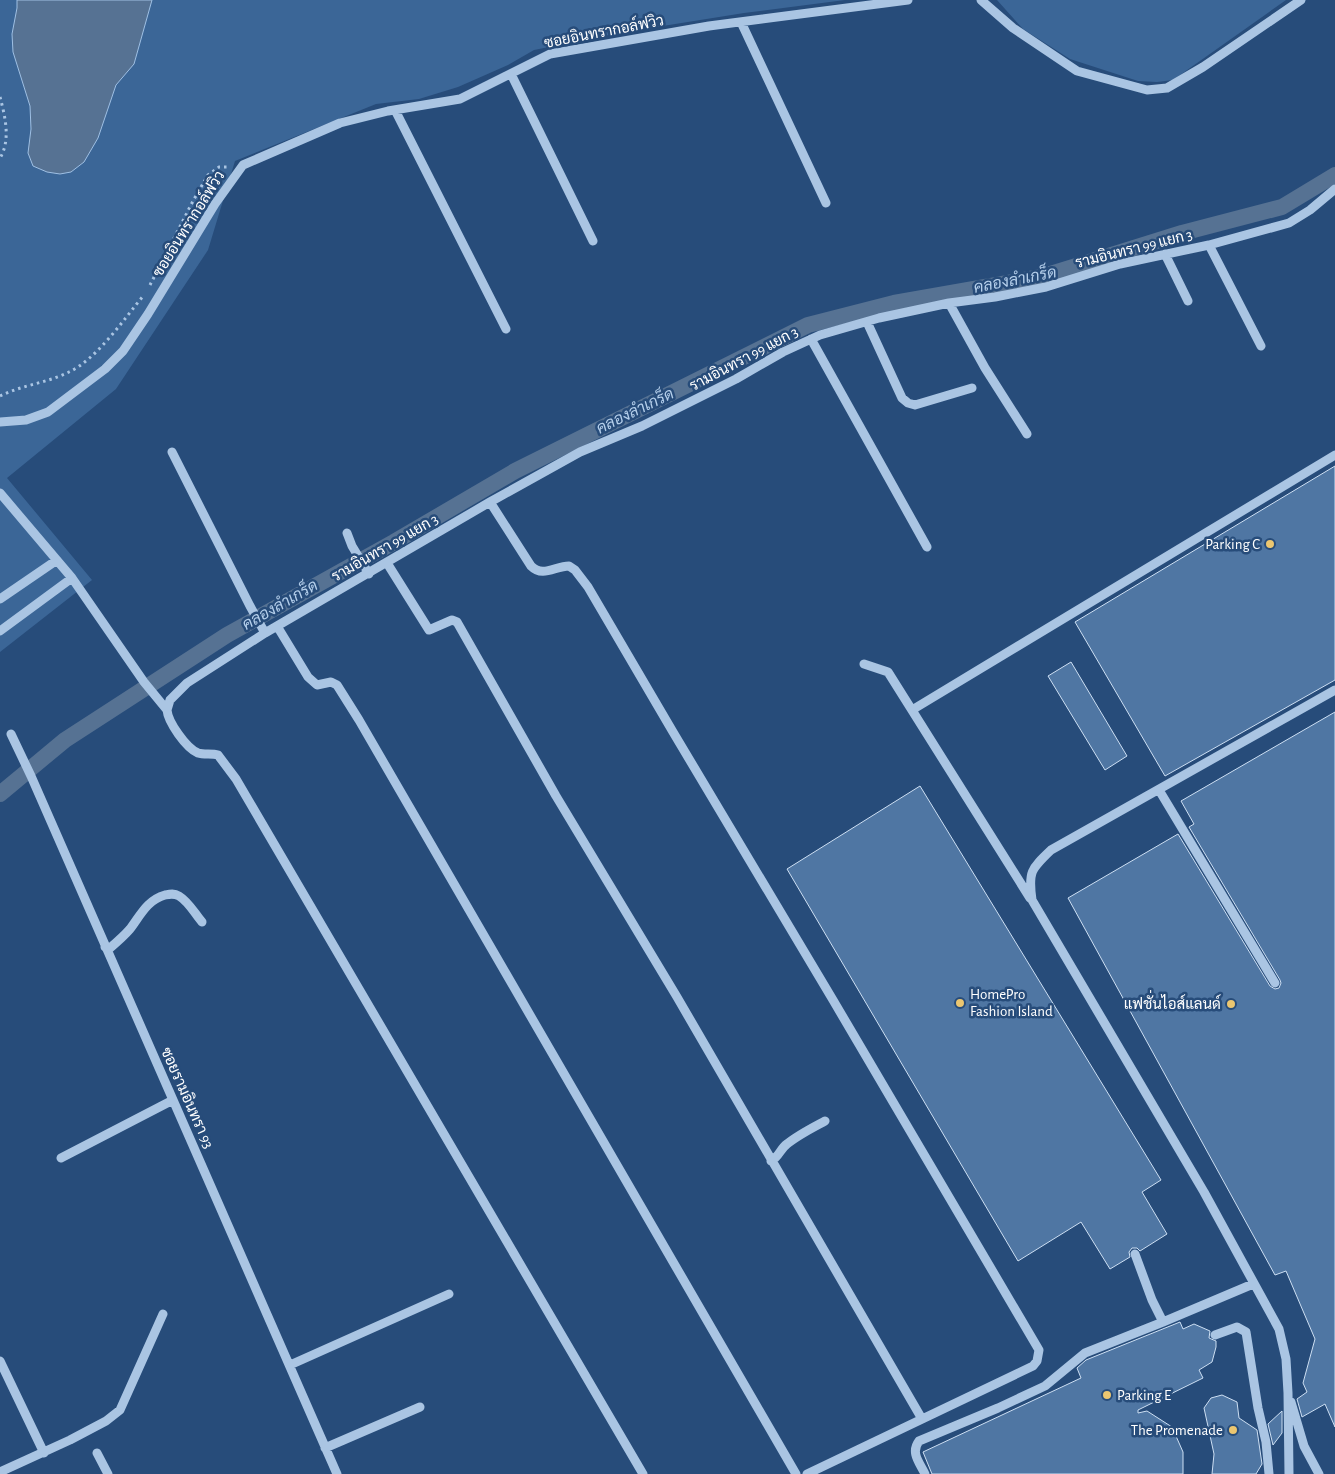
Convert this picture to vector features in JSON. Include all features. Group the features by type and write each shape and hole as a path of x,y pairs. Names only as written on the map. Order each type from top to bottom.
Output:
{"street":[{"name":"ซอยอินทรากอล์ฟวิว","path":"0,422 26,420 48,412 105,369 123,351 148,314 215,204 243,165 340,122 460,99 550,54 741,22 908,0"},
{"path":"981,0 1013,28 1077,71 1147,90 1167,88 1203,68 1301,0"},
{"path":"741,22 826,203"},
{"path":"511,74 593,241"},
{"path":"395,110 506,329"},
{"name":"รามอินทรา 99 แยก 3","path":"165,707 187,683 366,570 386,563 580,452 642,426 811,339 867,322 949,303 995,297 1046,287 1120,264 1209,245 1289,223 1310,210 1335,189"},
{"path":"1209,245 1261,346"},
{"path":"1165,254 1188,301"},
{"path":"949,303 985,368 1027,434"},
{"path":"867,322 902,398 908,403 915,405 972,388"},
{"path":"811,339 926,547"},
{"path":"172,452 265,633"},
{"path":"912,710 1335,455"},
{"path":"0,492 72,578 144,682 165,707 168,716 186,743 199,753 218,755 236,779 643,1474"},
{"path":"490,502 536,571 547,572 569,566 575,570 588,587 1039,1350 1037,1362 1033,1366 807,1474"},
{"path":"347,533 366,570"},
{"path":"0,599 57,560"},
{"path":"386,563 429,630 452,620 456,622 556,796 677,997 922,1419"},
{"path":"0,631 72,578"},
{"path":"277,626 308,677 317,685 331,682 337,685 359,720 796,1474"},
{"path":"864,664 888,672 1032,900 1204,1192 1279,1329 1286,1360 1289,1474"},
{"path":"1032,900 1030,882 1034,866 1051,850 1335,690"},
{"name":"ซอยรามอินทรา 93","path":"10,734 32,776 336,1474"},
{"path":"1159,790 1275,982"},
{"path":"105,947 110,948 119,941 151,901 172,893 185,901 202,922"},
{"path":"61,1158 173,1100"},
{"path":"771,1161 792,1140 825,1122"},
{"path":"1135,1254 1152,1300 1163,1322"},
{"path":"926,1474 915,1453 915,1447 919,1441 1000,1412 1045,1386 1085,1352 1253,1284"},
{"path":"290,1365 449,1294"},
{"path":"0,1472 106,1421 120,1410 163,1314"},
{"path":"1215,1335 1237,1327 1246,1332 1258,1408 1266,1442 1269,1474"},
{"path":"0,1361 44,1452"},
{"path":"1288,1393 1304,1446 1319,1474"},
{"path":"325,1448 420,1407"},
{"path":"97,1454 108,1474"}],"path":[{"path":"0,97 6,125 5,142 0,158"},
{"path":"0,396 11,390 70,372 94,355 146,292 208,176 219,168 243,165"}],"shaded area":[{"path":"0,0 845,0 744,13 619,33 534,50 508,65 458,87 419,99 376,104 235,161 208,250 116,389 7,478 92,580 0,652"},
{"path":"17,0 152,0 134,64 116,85 98,138 84,162 71,172 60,174 47,172 33,166 28,153 31,129 30,106 13,52 12,34"},
{"path":"997,0 1286,0 1173,80 1157,82 1138,81 1070,59 1023,29"}],"building":[{"name":"Parking C","path":"1335,466 1335,680 1165,776 1075,622"},
{"path":"1071,662 1127,756 1105,770 1048,676"},
{"name":"แฟชั่นไอส์แลนด์","path":"1335,712 1335,1427 1325,1404 1302,1417 1297,1399 1307,1392 1303,1383 1315,1339 1286,1271 1275,1275 1068,898 1178,834 1270,986 1275,989 1279,988 1280,980 1189,827 1194,824 1181,801"},
{"name":"HomePro Fashion Island","path":"920,786 1161,1180 1142,1192 1167,1234 1140,1251 1137,1248 1132,1248 1129,1252 1130,1257 1110,1269 1081,1222 1018,1261 787,869"},
{"name":"Parking E","path":"1180,1322 1183,1329 1194,1324 1210,1331 1209,1338 1216,1341 1212,1362 1199,1370 1203,1378 1138,1410 1138,1413 1147,1411 1172,1427 1183,1452 1183,1474 932,1474 923,1452 1081,1378 1077,1368 1086,1360"},
{"name":"The Promenade","path":"1222,1395 1237,1402 1239,1418 1257,1430 1262,1464 1256,1474 1212,1474 1214,1454 1204,1408 1211,1398"},
{"path":"1282,1411 1282,1433 1273,1445 1268,1424"}],"waterway":[{"name":"คลองลำเกร็ด","path":"0,794 65,740 227,635 394,542 515,471 808,325 894,303 1041,277 1182,233 1282,207 1335,175"}],"place":[{"name":"Parking C","path":"1270,544"},
{"name":"HomePro Fashion Island","path":"960,1003"},
{"name":"แฟชั่นไอส์แลนด์","path":"1231,1004"},
{"name":"Parking E","path":"1107,1395"},
{"name":"The Promenade","path":"1233,1430"}]}
